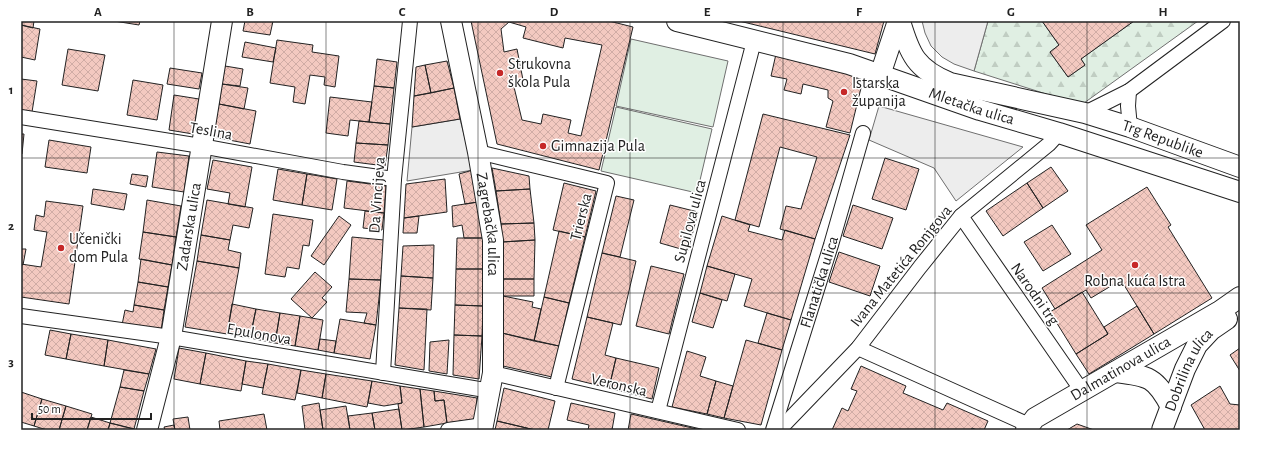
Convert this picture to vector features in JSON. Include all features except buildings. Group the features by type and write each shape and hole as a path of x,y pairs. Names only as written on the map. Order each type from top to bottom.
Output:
{"main road":[{"name":"Zadarska ulica","path":"147,430 171,337 222,21"},
{"name":"Zagrebačka ulica","path":"451,21 478,152 493,240 492,382 483,428"},
{"name":"Mletačka ulica","path":"677,21 850,64 980,110 1104,148"},
{"name":"Mletačka ulica","path":"899,21 914,56 928,72 938,78 950,83 1085,113"},
{"path":"880,75 899,21"},
{"name":"Trg Republike","path":"1085,113 1130,126 1240,167"},
{"name":"Trg Republike","path":"1104,148 1240,192"},
{"path":"1229,314 1240,297"},
{"name":"Dalmatinova ulica","path":"1027,427 1035,418 1115,372 1229,314"},
{"name":"Dobrilina ulica","path":"1162,430 1185,369 1197,345 1229,314"},
{"path":"1115,372 1138,375 1152,380 1159,386 1171,407"}],"street":[{"name":"Da Vincijeva","path":"383,373 394,179 410,21"},
{"path":"1085,113 1129,91 1223,21"},
{"name":"Supilova ulica","path":"658,411 754,41"},
{"path":"1129,91 1128,106 1130,126"},
{"name":"Teslina","path":"21,116 201,146 343,172 394,179"},
{"name":"Flanatička ulica","path":"773,430 831,245 863,133"},
{"name":"Ivana Matetića Ronjgova","path":"779,430 858,348 961,216 1049,144 1059,133"},
{"name":"Trierska","path":"478,152 608,183 556,388"},
{"name":"Narodni trg","path":"961,216 1082,391"},
{"name":"Epulonova","path":"21,316 171,337 383,373 492,382"},
{"path":"858,348 1027,427"},
{"name":"Veronska","path":"492,382 556,388 738,430"},
{"path":"448,430 483,428"}],"green space":[{"path":"988,21 1042,21 1059,45 1050,52 1068,77 1085,65 1081,59 1134,21 1198,21 1084,103 1065,100 974,71"},
{"path":"631,39 728,61 713,127 616,106"},
{"path":"616,107 712,129 697,193 601,171"}],"shaded area":[{"path":"922,21 988,21 974,71 954,64 942,57 931,46 925,33"},
{"path":"879,106 1023,147 956,201 934,168 869,140"},
{"path":"460,119 473,170 407,181 412,127"}],"place":[{"name":"Strukovna škola Pula","path":"500,73"},
{"name":"Istarska županija","path":"844,92"},
{"name":"Gimnazija Pula","path":"543,146"},
{"name":"Učenički dom Pula","path":"61,248"},
{"name":"Robna kuća Istra","path":"1135,265"}]}
